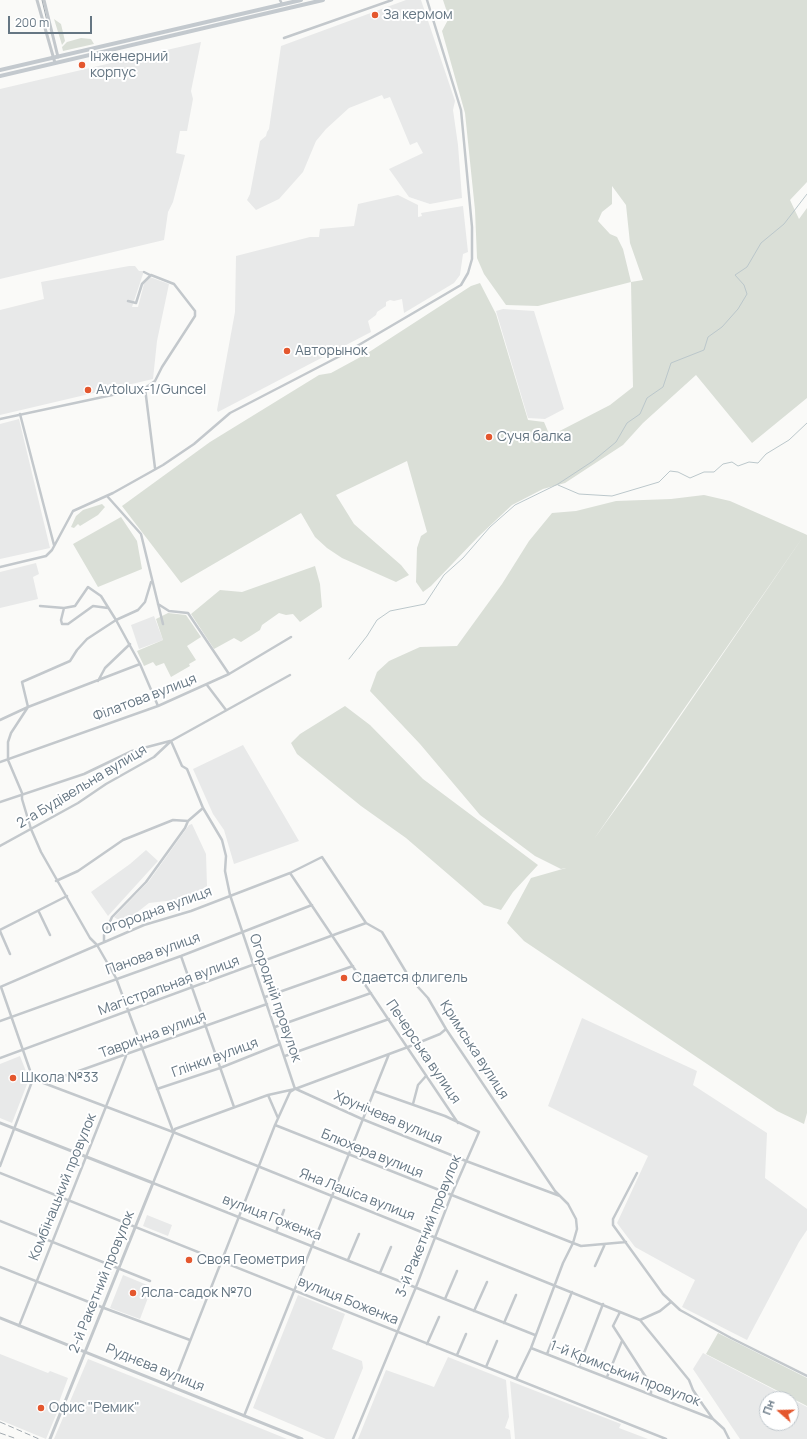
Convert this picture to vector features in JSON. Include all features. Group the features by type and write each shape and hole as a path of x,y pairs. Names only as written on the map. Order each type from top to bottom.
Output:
{"main road":[{"path":"0,70 281,2 301,0"},
{"path":"0,76 323,0"}],"street":[{"path":"37,0 56,57"},
{"path":"44,0 49,17 57,63"},
{"path":"284,38 392,0"},
{"path":"0,567 46,556 54,546 73,511 108,496 194,444 230,413 340,356 461,284 468,273 472,259 472,227 461,110 427,0"},
{"path":"42,18 49,17"},
{"path":"0,419 145,388 155,381 162,367 195,316 195,311 174,284 144,272"},
{"path":"128,301 136,303 142,284 151,275"},
{"path":"145,388 155,468"},
{"path":"20,414 54,546"},
{"path":"108,496 140,534 151,582 163,624"},
{"path":"151,582 145,602 138,610 116,620 87,640 77,650 70,661 22,682 28,707 11,733 8,742 8,760 22,795 31,829 56,881 67,896 90,938 97,944 116,978 144,1048 173,1132 175,1129 188,1123 268,1095 295,1089 408,1047 440,1034 446,1029"},
{"path":"40,606 64,608 75,606 88,587 102,596 130,644 158,706"},
{"path":"157,604 169,610 188,613 229,674"},
{"path":"64,608 61,620 62,624 68,624 94,606 108,608"},
{"name":"Філатова вулиця","path":"0,762 158,706 207,685 229,674 291,637"},
{"path":"98,681 105,668 130,644"},
{"path":"0,720 28,707 140,664"},
{"path":"0,802 84,774 132,751 171,741 290,675"},
{"path":"207,685 226,710"},
{"name":"Огородній провулок","path":"171,741 182,766 187,769 203,808 222,840 226,856 225,871 230,895 253,966 276,1028 295,1089"},
{"name":"2-а Будівельна вулиця","path":"0,846 78,803 106,784 154,757 171,741"},
{"path":"104,942 104,935 112,917 146,882 185,828 188,821 203,808"},
{"path":"56,881 78,871 123,840 173,820 188,821"},
{"name":"Огородна вулиця","path":"0,987 144,925 191,911 290,873 322,857"},
{"name":"Кримська вулиця","path":"322,857 366,923 382,932 409,977 428,998 446,1029 548,1180 563,1197 576,1219 577,1229 573,1243 531,1348 516,1379"},
{"name":"Печерська вулиця","path":"290,873 459,1123"},
{"path":"10,954 0,931 39,912 67,896"},
{"name":"Панова вулиця","path":"0,1021 180,956 312,905"},
{"path":"39,912 50,935"},
{"name":"Магістральная вулиця","path":"0,1058 334,937 366,923"},
{"path":"180,956 234,1108"},
{"path":"265,997 353,966"},
{"path":"0,987 33,1079 0,1166"},
{"path":"276,1028 371,992"},
{"name":"Таврична вулиця","path":"44,1083 126,1056 144,1048 267,1004"},
{"path":"285,1056 389,1018"},
{"name":"Глінки вулиця","path":"157,1089 220,1068 281,1044"},
{"path":"244,1416 389,1054"},
{"name":"Комбінацький провулок","path":"19,1326 52,1241 70,1201 126,1056"},
{"path":"413,1104 418,1085 426,1076"},
{"name":"Яна Лаціса вулиця","path":"33,1079 259,1166 640,1320"},
{"path":"172,1387 220,1261 275,1125 290,1092 295,1089"},
{"name":"Хрунічева вулиця","path":"295,1089 362,1119 466,1161 563,1197"},
{"path":"374,1091 413,1104 459,1123"},
{"path":"268,1095 278,1118"},
{"name":"вулиця Гоженка","path":"0,1123 535,1335"},
{"name":"3-й Ракетний провулок","path":"353,1439 416,1287 451,1196 479,1132 459,1123"},
{"name":"Блюхера вулиця","path":"275,1125 349,1156 581,1246 626,1242"},
{"name":"2-й Ракетний провулок","path":"50,1439 104,1308 173,1132"},
{"name":"вулиця Боженка","path":"0,1173 136,1226 666,1439"},
{"path":"637,1173 613,1219 613,1225 663,1294 680,1310 731,1338 807,1376"},
{"path":"276,1232 284,1210"},
{"path":"0,1221 150,1280"},
{"path":"348,1260 358,1234"},
{"path":"595,1266 605,1244"},
{"path":"380,1273 392,1247"},
{"path":"0,1267 190,1340"},
{"path":"445,1299 456,1271"},
{"path":"474,1310 486,1282"},
{"path":"548,1354 572,1292"},
{"path":"504,1323 516,1295"},
{"path":"671,1302 660,1311 640,1320 689,1380 693,1390 713,1419 724,1429 729,1439"},
{"path":"579,1366 603,1304"},
{"path":"620,1312 613,1326 651,1385 652,1394"},
{"path":"427,1344 439,1317"},
{"name":"Руднєва вулиця","path":"0,1318 302,1439"},
{"path":"457,1355 466,1334"},
{"path":"607,1377 622,1340"},
{"path":"486,1367 497,1341"},
{"name":"1-й Кримський провулок","path":"531,1348 713,1419"}],"shaded area":[{"path":"406,0 421,0 455,101 453,110 458,145 462,198 430,204 409,197 389,169 423,153 417,142 410,145 390,97 384,99 382,95 349,108 326,129 316,141 303,172 279,199 256,210 247,200 250,194 260,141 266,136 269,129 281,46"},
{"path":"443,0 807,0 807,182 790,200 799,219 807,208 807,398 752,443 696,375 643,423 623,445 565,483 543,489 512,505 478,537 431,586 423,592 416,582 417,548 421,536 427,532 407,461 336,495 354,524 401,565 409,575 396,582 342,558 327,548 315,537 301,513 181,583 122,506 210,442 319,375 331,373 366,354 471,286 480,283 496,314 528,420 544,422 550,436 610,405 633,387 631,282 538,306 506,305 484,274 477,258 475,210 465,113 442,31 449,18","holes":["612,186 626,205 630,243 643,280 631,282 623,249 617,237 610,234 598,221 602,212 612,204"]},
{"path":"54,19 61,24 65,41 62,45"},
{"path":"81,38 91,39 94,44 63,51 62,47 67,42"},
{"path":"201,42 191,91 193,99 187,131 180,131 176,153 185,155 173,202 168,212 164,240 0,279 0,89"},
{"path":"398,195 418,205 418,217 422,216 421,213 463,206 468,252 463,254 460,275 454,283 404,313 402,299 394,301 390,300 386,302 386,306 368,321 371,332 218,412 217,410 235,312 236,256 310,237 319,237 320,229 354,226 358,204"},
{"path":"135,266 139,271 144,271 132,307 138,307 144,284 150,277 169,284 157,341 153,379 0,415 0,310 44,299 41,282"},
{"path":"503,309 534,311 564,409 545,419 528,418 496,311"},
{"path":"19,419 50,548 0,559 0,424"},
{"path":"704,495 730,501 805,534 807,535 807,1113 804,1124 777,1111 524,941 507,923 531,878 566,868 561,869 535,856 480,815 420,744 370,691 377,672 389,661 420,647 457,646 502,584 529,541 552,513 576,511 616,501 671,499","holes":["805,534 638,778 594,839"]},
{"path":"102,504 105,507 98,515 80,526 78,524 74,528 71,527 76,516 83,510"},
{"path":"121,517 137,541 142,569 98,587 73,544"},
{"path":"36,563 39,574 33,577 38,599 0,608 0,572"},
{"path":"315,566 320,584 322,607 300,622 293,614 286,615 279,613 262,625 260,630 241,642 234,638 214,649 191,614 220,590 242,592"},
{"path":"168,613 186,615 201,637 187,646 196,660 189,664 190,666 171,677 164,663 156,666 153,662 144,666 137,651 163,640 156,619"},
{"path":"154,616 163,640 139,649 131,625"},
{"path":"345,706 370,725 423,779 538,865 513,892 501,910 484,905 406,838 361,806 297,754 291,743 300,734"},
{"path":"243,745 299,841 234,864 224,830 213,814 193,769"},
{"path":"192,824 206,854 207,886 194,894 175,900 149,903 126,921 114,917 149,881 189,825"},
{"path":"146,850 158,861 108,916 91,892 130,864"},
{"path":"582,1018 697,1071 693,1085 767,1133 765,1178 807,1209 807,1230 799,1242 747,1340 682,1307 695,1280 635,1247 617,1223 648,1156 548,1106"},
{"path":"20,1056 29,1079 12,1123 0,1118 0,1064"},
{"path":"147,1215 172,1225 168,1236 143,1226"},
{"name":"Ясла-садок №70","path":"123,1275 152,1287 140,1319 110,1308"},
{"path":"298,1295 345,1314 332,1349 362,1361 363,1368 334,1439 326,1439 253,1408"},
{"path":"718,1333 807,1378 807,1406 799,1402 799,1391 778,1391 706,1354"},
{"path":"703,1353 776,1391 759,1391 759,1431 799,1431 799,1403 807,1407 807,1439 740,1439 693,1369"},
{"path":"0,1354 48,1373 50,1371 68,1378 59,1402 61,1403 46,1439 0,1420"},
{"path":"448,1357 506,1380 509,1417 505,1428 510,1430 511,1439 358,1439 386,1370 434,1387"},
{"path":"88,1359 171,1392 287,1439 54,1439"},
{"path":"510,1381 621,1424 619,1428 648,1439 515,1439"}],"waterway":[{"path":"349,659 367,636 377,620 390,611 425,604 444,575 463,558 490,527 515,505 558,484 593,461 616,442 627,423 640,414 647,398 663,387 671,363 704,350 708,337 722,327 738,309 747,294 744,285 735,275 747,267 761,243 784,224 807,194"},
{"path":"558,485 579,494 612,496 659,482 670,471 678,472 690,478 704,472 714,472 723,464 732,462 738,466 749,462 758,463 766,454 789,440 807,423"}],"tram line":[{"path":"42,0 47,21"}],"railway":[{"path":"0,1422 39,1439"},
{"path":"0,1433 17,1439"}],"place":[{"name":"За кермом","path":"375,15"},
{"name":"Інженерний корпус","path":"82,65"},
{"name":"Авторынок","path":"287,351"},
{"name":"Avtolux-1/Guncel","path":"88,390"},
{"name":"Сучя балка","path":"489,437"},
{"name":"Сдается флигель","path":"344,978"},
{"name":"Школа №33","path":"13,1078"},
{"name":"Своя Геометрия","path":"189,1260"},
{"name":"Ясла-садок №70","path":"133,1293"},
{"name":"Офис \"Ремик\"","path":"41,1408"}]}
